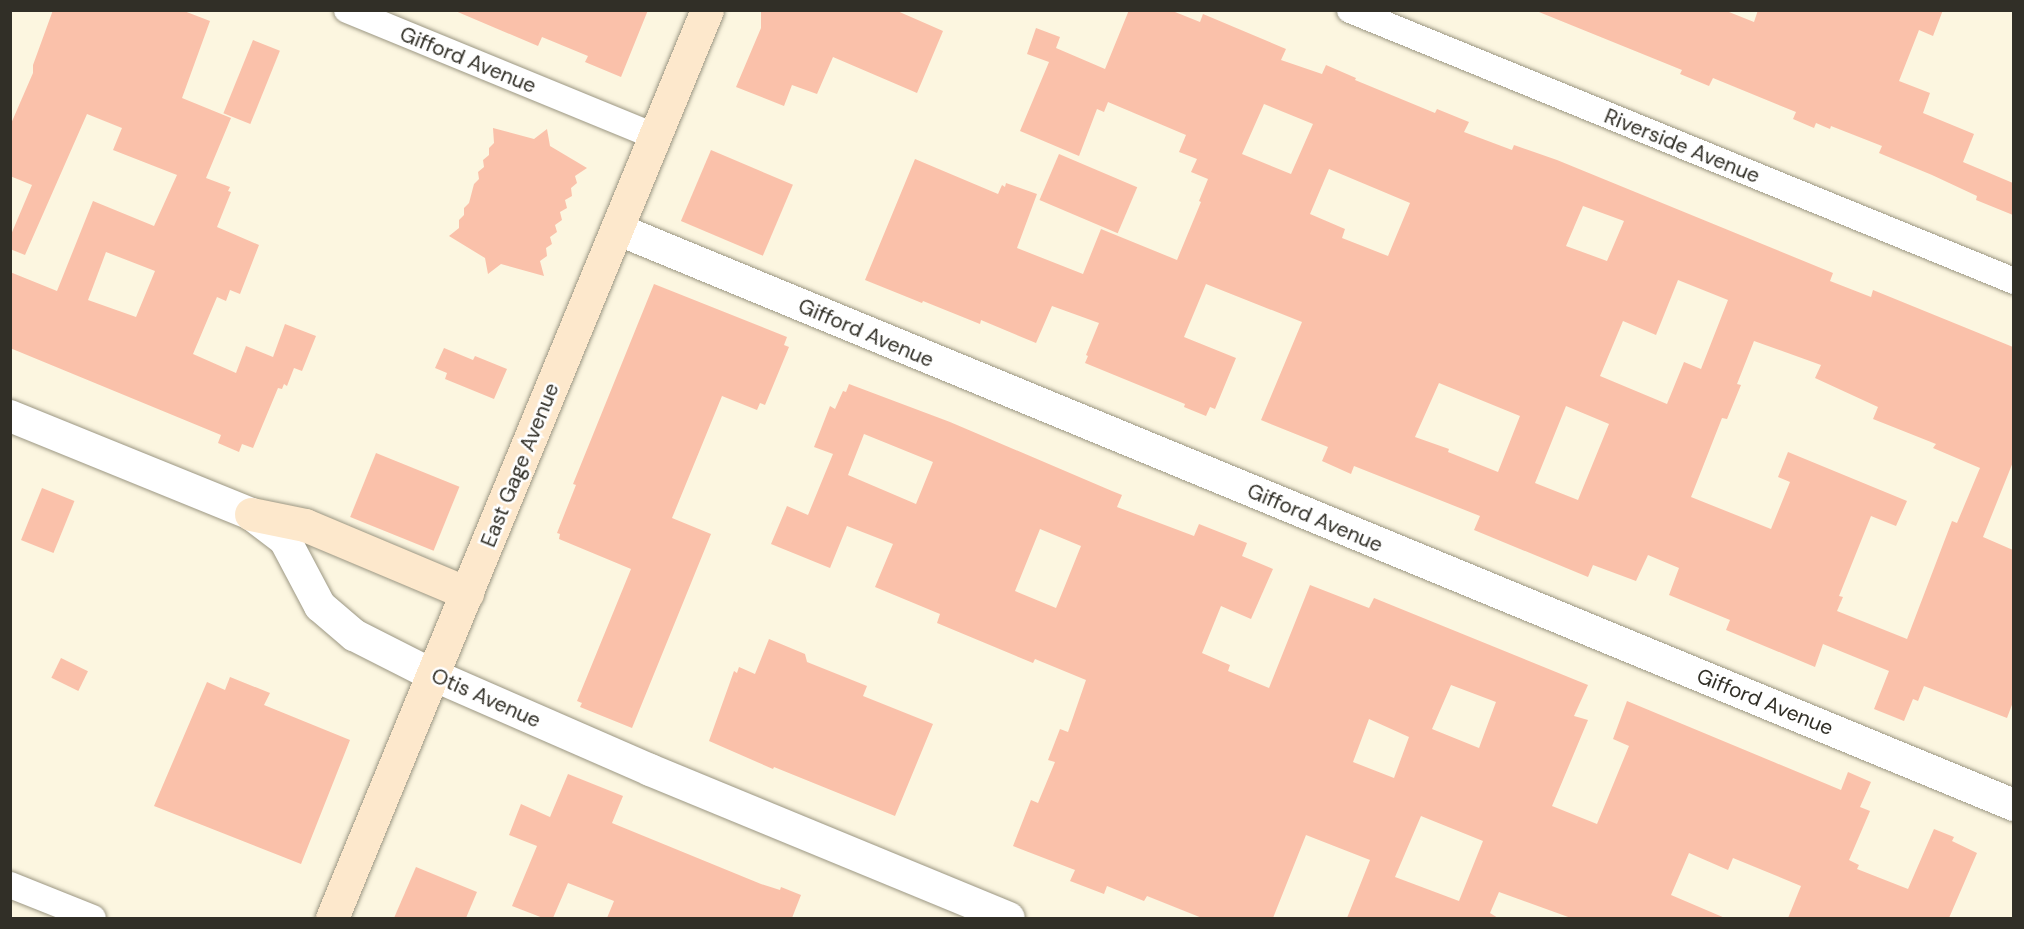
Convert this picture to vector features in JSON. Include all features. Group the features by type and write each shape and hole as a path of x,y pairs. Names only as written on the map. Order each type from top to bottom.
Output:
{"main road":[{"name":"East Gage Avenue","path":"332,918 707,10"},
{"path":"251,514 305,525 467,593"}],"street":[{"name":"Gifford Avenue","path":"347,10 656,136"},
{"name":"Riverside Avenue","path":"1350,10 2013,281"},
{"name":"Gifford Avenue","path":"618,229 2013,805"},
{"name":"Otis Avenue","path":"10,416 251,514 285,540 320,606 354,635 434,675 650,770 1009,918"},
{"path":"10,885 93,918"}],"building":[{"path":"53,10 184,11 210,21 182,98 231,118 206,178 230,187 228,191 231,192 217,227 259,245 240,294 230,290 226,301 217,297 193,354 236,373 246,346 273,357 285,324 316,336 302,371 294,368 287,386 284,384 282,389 278,388 253,448 242,444 239,452 218,443 221,435 10,348 10,272 57,291 93,201 154,226 177,175 113,150 122,128 87,114 25,255 10,249 10,237 32,185 10,176 10,126 33,73 33,65","holes":["106,252 155,271 136,317 88,300"]},
{"path":"453,10 648,10 621,77 585,62 588,56 542,37 538,46"},
{"path":"761,10 895,10 943,31 917,93 833,57 817,94 792,85 784,106 736,87 761,28"},
{"path":"1129,10 1170,10 1200,22 1203,14 1286,49 1281,60 1322,74 1326,65 1356,78 1355,80 1435,113 1437,109 1469,122 1464,132 1512,150 1514,145 1557,160 1833,273 1830,281 1871,297 1873,290 2013,347 2013,462 1983,537 2013,550 2013,702 2007,718 1924,686 1918,701 1913,699 1904,721 1874,709 1889,671 1823,644 1815,667 1726,630 1730,620 1669,595 1679,568 1648,555 1636,581 1593,565 1588,577 1474,530 1480,516 1354,466 1351,474 1322,461 1328,447 1261,420 1302,322 1206,284 1184,337 1236,358 1215,409 1210,407 1206,416 1184,407 1185,404 1085,363 1099,323 1052,306 1036,343 981,320 980,324 865,280 915,159 998,194 1002,185 1005,187 1006,183 1037,194 1017,248 1083,274 1101,229 1177,260 1208,179 1191,172 1197,159 1179,152 1186,135 1108,102 1104,112 1097,109 1079,156 1020,131 1049,62 1027,54 1036,28 1060,37 1056,48 1105,69","holes":["1264,104 1313,124 1291,174 1242,154","1329,169 1410,203 1388,256 1342,238 1345,229 1310,214","1583,206 1624,221 1607,261 1566,246","1678,280 1728,300 1701,369 1684,362 1667,404 1600,376 1623,321 1656,335","1754,341 1821,365 1815,378 1878,407 1873,419 1936,444 1933,448 1980,468 1957,523 1952,521 1907,639 1837,611 1843,597 1839,596 1871,516 1896,526 1907,501 1788,452 1778,477 1790,482 1771,529 1691,497 1722,418 1727,419 1741,385 1737,384","1439,383 1520,416 1498,472 1448,452 1449,449 1415,437","1566,406 1609,424 1578,500 1535,483"]},
{"path":"1534,10 1724,10 1754,22 1758,10 1943,10 1933,36 1919,30 1899,81 1930,93 1923,113 1974,134 1963,162 2013,183 2013,215 1976,200 1977,196 1932,175 1879,153 1882,146 1831,126 1830,129 1816,123 1814,128 1793,119 1796,112 1713,78 1709,86 1680,74 1682,70"},
{"path":"253,40 280,51 250,124 223,113"},
{"path":"493,128 534,139 547,129 550,146 587,168 575,176 577,183 571,188 572,196 565,200 567,208 560,212 562,220 555,225 557,232 550,237 552,244 546,248 547,256 540,261 544,276 501,264 488,274 485,258 449,236 459,228 459,220 469,203 474,184 479,179 478,172 484,167 483,160 489,155 489,148 494,143"},
{"path":"711,150 793,185 763,256 681,221"},
{"path":"1059,154 1137,187 1118,233 1039,200"},
{"path":"654,284 787,337 784,345 789,347 765,405 760,403 757,410 722,396 672,518 711,534 632,728 580,707 582,703 577,701 631,569 559,539 560,534 557,533 576,485 573,484"},
{"path":"444,348 473,360 475,356 507,369 494,399 445,379 447,373 435,368"},
{"path":"849,384 950,422 1122,495 1117,507 1194,536 1199,524 1247,543 1242,556 1273,569 1251,619 1221,606 1202,653 1230,665 1228,671 1269,688 1310,585 1369,608 1374,598 1588,685 1574,716 1588,720 1552,806 1597,824 1629,746 1613,739 1627,701 1841,790 1848,772 1871,782 1860,807 1870,811 1849,860 1859,865 1857,869 1908,889 1934,829 1954,837 1952,841 1977,853 1949,918 1788,918 1801,886 1733,858 1728,870 1689,853 1671,895 1725,918 1571,918 1499,892 1490,913 1498,918 1347,918 1370,860 1306,835 1273,918 1202,918 1147,896 1144,901 1107,886 1104,894 1070,881 1075,870 1013,846 1031,800 1038,803 1055,762 1048,760 1060,729 1068,732 1086,680 1035,659 1033,663 937,623 940,614 875,587 893,544 847,526 830,568 771,544 787,506 808,515 833,454 814,447 830,406 835,409 843,391 846,392","holes":["864,434 933,462 916,504 848,475","1040,529 1081,546 1056,608 1015,591","1451,685 1496,702 1479,748 1432,729","1369,719 1409,737 1394,778 1353,762","1421,816 1483,841 1459,901 1395,877"]},
{"path":"376,453 459,487 434,551 350,517"},
{"path":"42,488 74,501 53,553 21,540"},
{"path":"769,639 805,654 807,662 867,686 863,696 933,724 895,816 774,767 773,769 709,741 734,671 737,673 739,667 755,674"},
{"path":"61,658 88,671 78,691 51,678"},
{"path":"230,677 270,693 264,705 350,740 301,864 154,806 207,682 225,690"},
{"path":"568,774 623,796 612,823 761,884 780,890 781,887 801,895 792,918 607,918 614,901 568,883 553,918 543,918 512,906 537,846 509,835 521,804 550,817"},
{"path":"416,867 477,892 466,918 394,918"}]}
